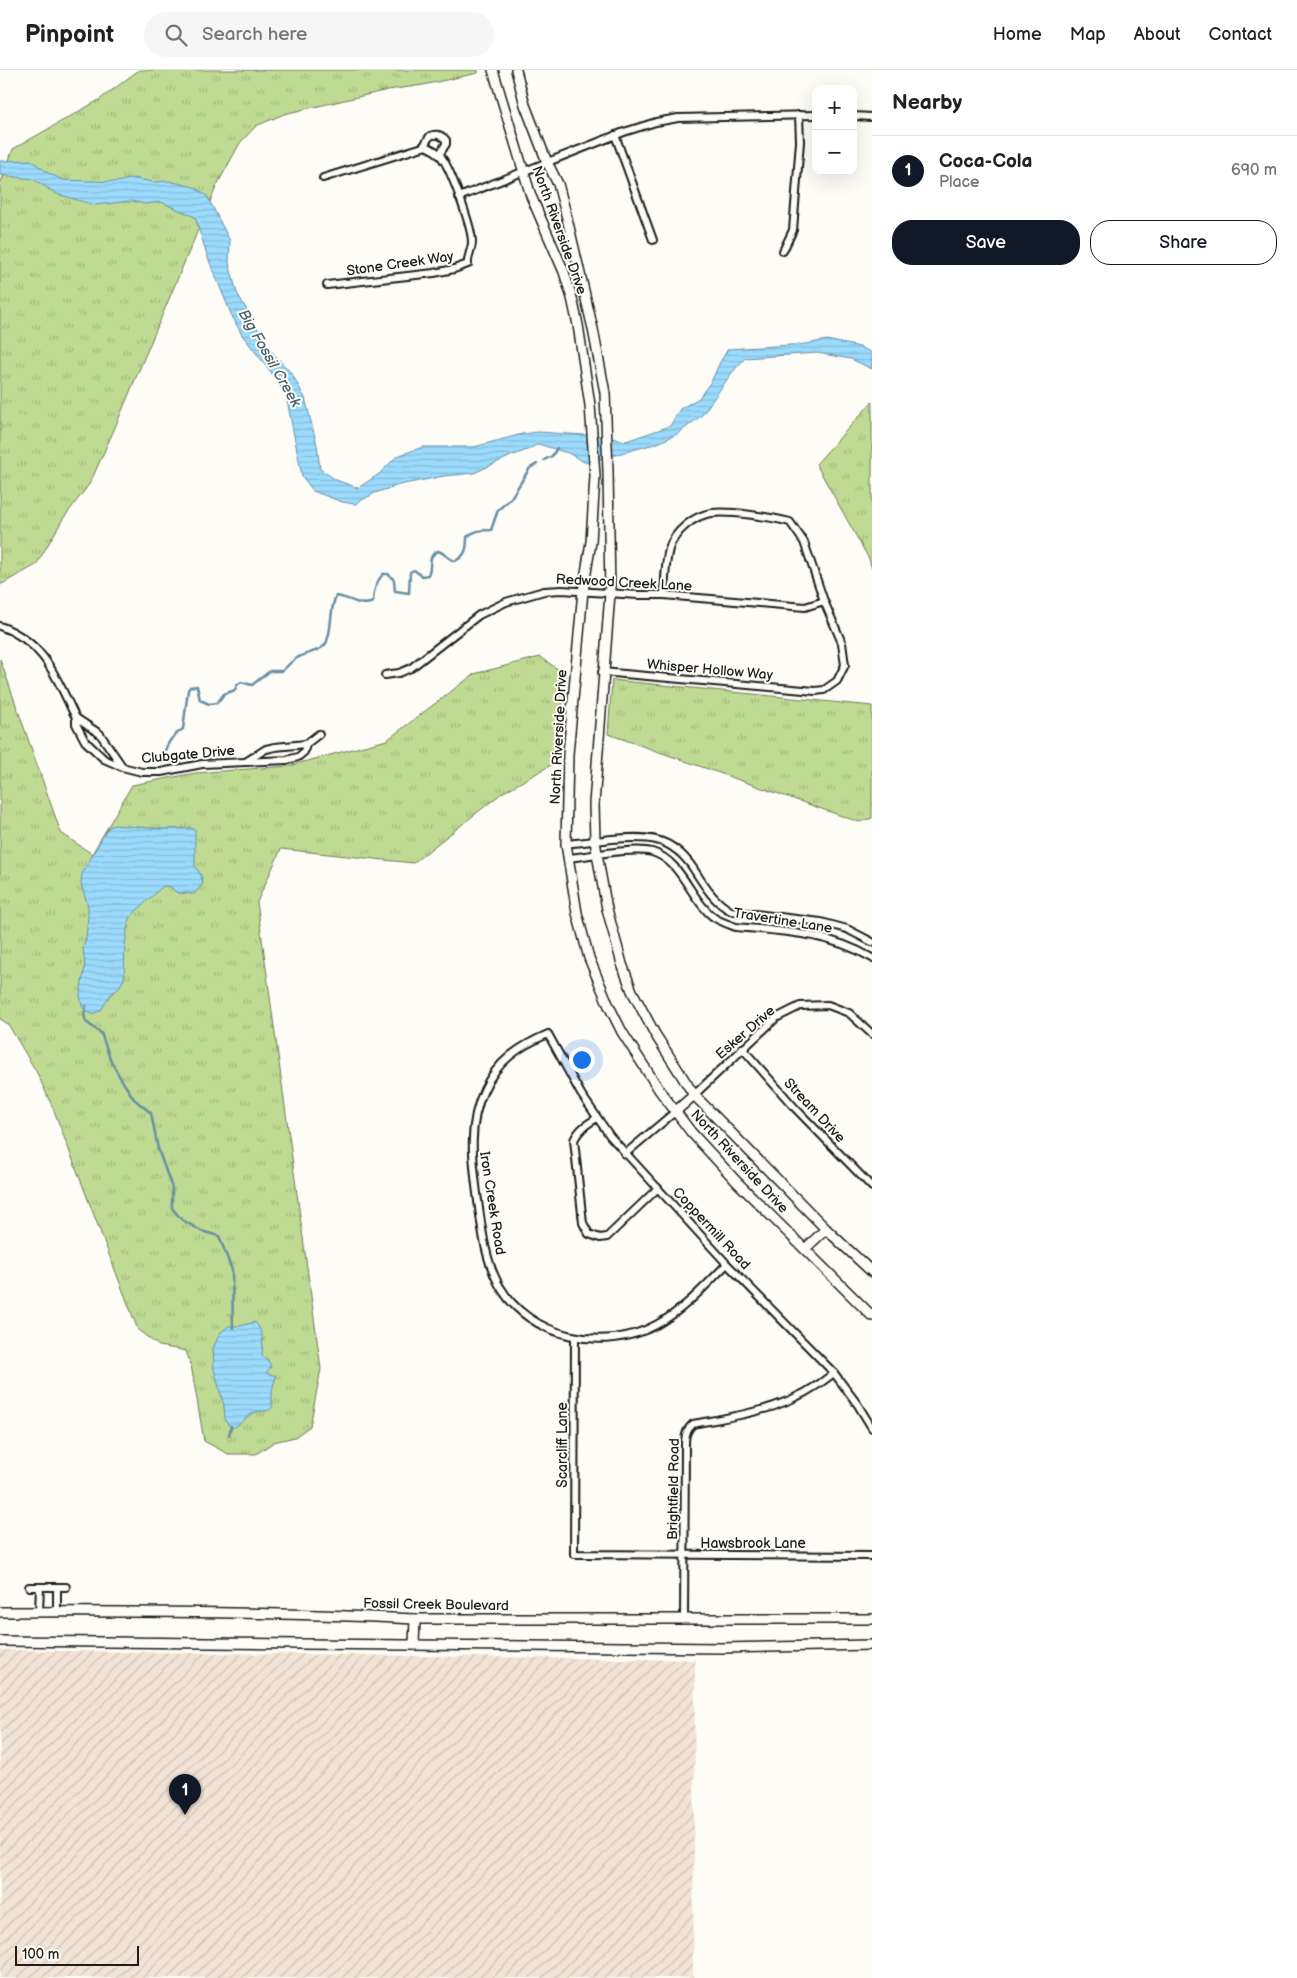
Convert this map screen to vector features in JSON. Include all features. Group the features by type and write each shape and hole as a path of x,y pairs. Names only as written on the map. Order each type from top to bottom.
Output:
{"main road":[{"name":"North Riverside Drive","path":"493,70 531,196 564,272 572,298 578,325 590,416 595,469 591,542 582,591 568,754 566,844 577,913 587,949 609,1006 637,1057 676,1111 706,1149 872,1316"},
{"name":"North Riverside Drive","path":"516,70 525,105 560,192 593,329 605,393 610,593 595,775 595,841 607,909 622,964 632,991 655,1034 694,1095 826,1229 872,1272"},
{"path":"676,1111 694,1095"},
{"path":"805,1249 826,1229"},
{"name":"Fossil Creek Boulevard","path":"0,1612 146,1611 414,1619 872,1619"},
{"path":"414,1619 414,1644"},
{"path":"0,1641 712,1648 872,1644"}],"street":[{"path":"783,252 794,230 800,149 800,115"},
{"path":"323,178 426,146 438,153 446,166 459,197 615,135 656,122 678,118 812,115"},
{"path":"857,116 872,117"},
{"path":"423,147 430,136 437,134 442,136 446,140 446,144 438,153"},
{"path":"615,135 653,240"},
{"name":"Stone Creek Way","path":"327,285 454,269 468,264 467,255 472,242 470,228 459,197"},
{"path":"664,595 666,561 676,535 685,526 706,514 728,513 790,522 804,542 824,601"},
{"name":"Redwood Creek Lane","path":"385,675 399,673 411,668 479,615 506,602 544,591 664,595 805,606 824,601"},
{"name":"Whisper Hollow Way","path":"602,672 815,691 824,690 837,681 845,666 842,643 824,601"},
{"name":"Clubgate Drive","path":"0,626 28,641 45,659 54,671 85,741 104,759 122,768 133,771 152,772 197,764 287,760 298,757 304,752 306,744 318,734"},
{"path":"76,718 100,734 122,768"},
{"path":"247,761 266,749 275,746 306,744"},
{"name":"Travertine Lane","path":"566,844 639,837 655,838 672,846 689,862 714,898 731,911 821,922 847,930 872,942"},
{"name":"Travertine Lane","path":"568,858 639,851 651,852 664,858 678,870 703,908 713,917 726,924 736,927 818,936 842,943 872,958"},
{"name":"Esker Drive","path":"694,1095 776,1018 800,1006 828,1005 849,1013 872,1034"},
{"name":"Coppermill Road","path":"548,1034 581,1094 625,1154 727,1264 834,1373 858,1405 872,1428"},
{"name":"Iron Creek Road","path":"548,1034 530,1042 509,1056 491,1078 476,1109 472,1132 472,1157 486,1253 500,1286 523,1312 552,1330 575,1337 610,1339 633,1335 654,1326 681,1309 727,1264"},
{"name":"Stream Drive","path":"742,1048 795,1108 872,1187"},
{"path":"625,1154 676,1111"},
{"path":"597,1118 583,1126 574,1140 583,1223 589,1234 606,1238 658,1188"},
{"name":"Scarcliff Lane","path":"574,1554 575,1337"},
{"name":"Brightfield Road","path":"684,1620 685,1445 688,1428 693,1424 761,1411 776,1406 806,1392 834,1373"},
{"name":"Hawsbrook Lane","path":"574,1554 872,1556"},
{"path":"29,1587 66,1587"},
{"path":"40,1587 40,1612"},
{"path":"56,1612 57,1587"}],"shaded area":[{"path":"0,1650 695,1660 693,1978 0,1978"}],"green space":[{"path":"139,70 478,70 478,73 423,85 388,90 284,114 256,126 240,143 217,185 90,483 63,519 36,565 0,585 0,185 13,149 99,100"},
{"path":"872,402 872,569 869,559 816,464"},
{"path":"540,657 565,674 558,761 502,793 413,863 281,849 257,902 321,1369 310,1426 295,1437 274,1442 256,1454 228,1454 204,1441 191,1365 186,1351 159,1346 138,1330 53,1108 37,1073 8,1024 0,1019 0,659 61,833 92,854 132,785 195,773 288,766 387,740 474,674"},
{"path":"612,680 872,706 872,818 859,822 608,734"}],"water":[{"name":"Big Fossil Creek","path":"31,160 48,173 63,180 117,182 133,178 153,182 169,181 194,187 207,196 230,241 229,263 237,293 270,350 292,374 305,398 317,445 320,469 336,480 358,488 379,474 397,456 423,447 474,447 522,434 538,432 600,436 626,441 670,426 680,409 699,398 712,380 728,349 806,344 827,340 860,347 872,353 872,369 851,359 817,353 745,358 731,374 702,415 679,433 658,443 586,463 568,453 538,444 474,473 444,476 399,485 375,493 355,504 342,502 313,491 302,476 286,395 271,372 242,335 231,314 208,258 195,217 161,202 145,204 132,201 95,205 57,194 33,179 0,175 0,161"},
{"path":"114,825 164,829 191,828 195,830 195,866 201,875 203,884 194,894 177,893 171,887 163,886 129,918 125,944 124,979 118,989 111,994 101,1010 93,1014 87,1012 82,1006 80,995 85,966 83,948 86,939 88,916 88,906 81,884 82,874 103,836 109,827"},
{"path":"255,1322 263,1342 262,1356 268,1360 271,1367 266,1373 276,1376 272,1390 272,1408 252,1413 238,1425 231,1428 225,1420 224,1406 214,1369 213,1348 220,1333 229,1326 240,1326"}],"waterway":[{"path":"544,460 552,456 557,448"},
{"path":"163,757 170,741 183,729 190,687 197,686 200,700 209,704 217,703 224,694 235,690 241,682 252,685 270,671 282,671 295,659 325,645 336,596 364,604 373,602 375,587 383,574 388,574 394,580 395,591 409,593 410,572 414,570 422,576 428,575 432,555 438,551 455,561 462,557 466,548 467,537 478,531 491,530 498,510 511,498 530,468 537,464"},
{"path":"86,1006 84,1015 86,1022 101,1033 111,1061 121,1079 134,1099 151,1113 158,1149 172,1188 172,1208 181,1219 201,1231 219,1236 232,1270 233,1328"},
{"path":"229,1435 231,1426"}],"place":[{"name":"Coca-Cola","path":"185,1815"}]}
